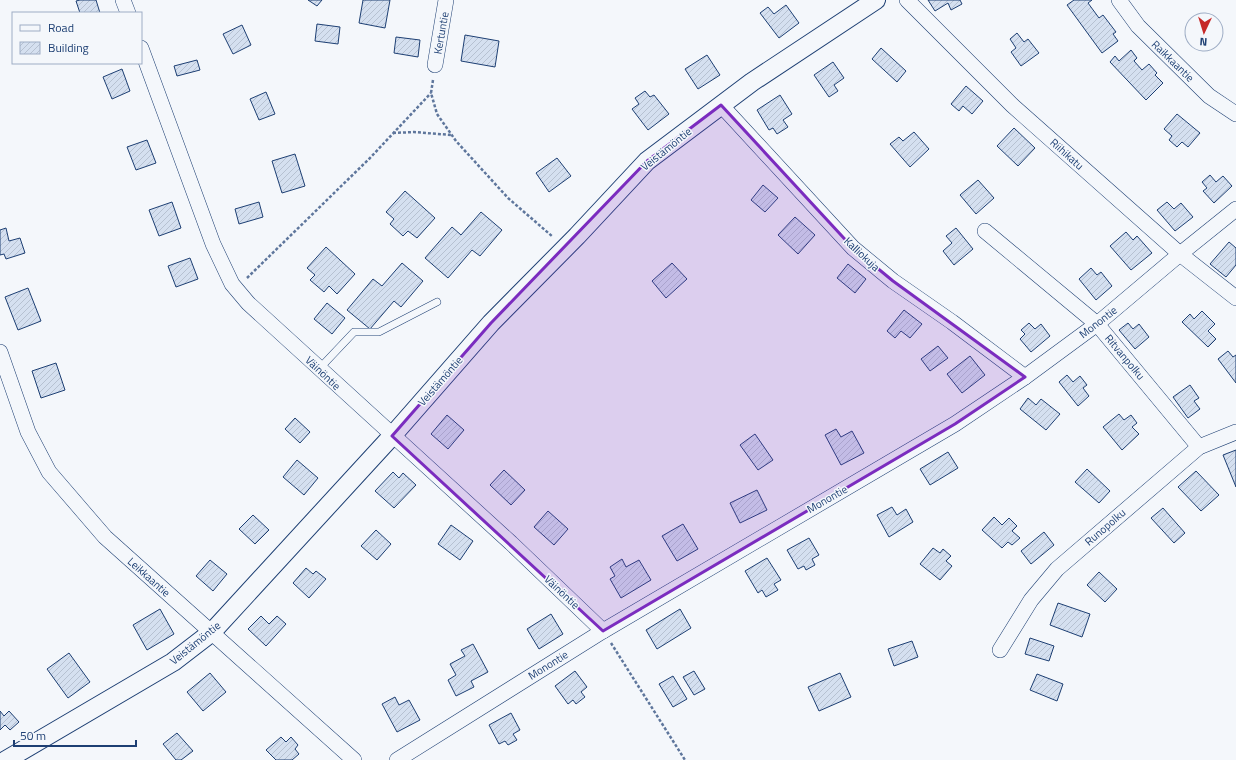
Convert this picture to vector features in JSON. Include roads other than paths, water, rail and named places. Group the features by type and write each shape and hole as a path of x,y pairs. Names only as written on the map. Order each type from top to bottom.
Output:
{"street":[{"path":"123,0 128,12"},
{"name":"Kertuntie","path":"435,65 446,0"},
{"name":"Veistämöntie","path":"6,760 173,662 212,632 392,436 492,323 565,249 647,161 752,82 876,0"},
{"name":"Riihikatu","path":"907,0 1013,106 1180,254 1236,298"},
{"name":"Raikkaantie","path":"1119,0 1138,26 1209,96 1236,114"},
{"name":"Väinöntie","path":"142,51 213,244 232,284 248,303 511,543 603,630"},
{"name":"Kalliokuja","path":"721,105 854,248 893,281 952,322 1025,377"},
{"name":"Monontie","path":"397,760 603,630 955,424 1025,377 1097,324 1236,209"},
{"name":"Ritvanpolku","path":"985,231 1097,324 1199,447"},
{"name":"Leikkaantie","path":"0,352 28,432 49,472 105,537 354,760"},
{"name":"Runopolku","path":"1000,650 1031,600 1057,569 1199,447 1236,432"}],"lane":[{"path":"320,369 354,332 379,332 437,302"}]}
